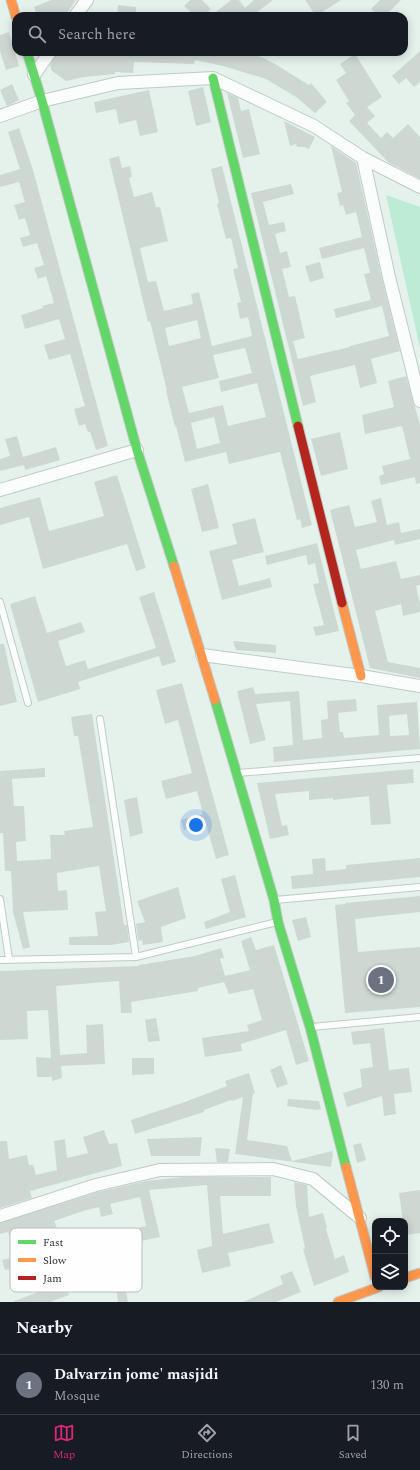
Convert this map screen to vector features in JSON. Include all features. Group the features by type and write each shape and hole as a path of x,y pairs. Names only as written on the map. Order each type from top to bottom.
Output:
{"street":[{"path":"11,0 15,12"},
{"path":"79,12 87,0"},
{"path":"28,56 42,101 137,450 202,655 274,900 278,922 310,1027 372,1265"},
{"path":"34,75 47,56"},
{"path":"213,78 361,676"},
{"path":"0,116 42,101 118,83 213,78 314,126 363,158 420,187"},
{"path":"363,158 420,401"},
{"path":"0,490 137,450"},
{"path":"202,655 361,676 420,686"},
{"path":"0,1216 96,1185 160,1170 273,1168 313,1179 360,1218"},
{"path":"408,1277 420,1272"},
{"path":"338,1302 372,1289"}],"lane":[{"path":"0,602 3,629 28,703"},
{"path":"100,719 136,957"},
{"path":"237,773 420,758"},
{"path":"274,900 420,887"},
{"path":"0,899 9,959"},
{"path":"0,960 136,957 278,922"},
{"path":"310,1027 420,1017"}],"green space":[{"path":"386,195 420,207 420,348"}],"building":[{"path":"51,0 76,0 68,12 36,12 34,7"},
{"path":"190,0 202,0 211,9 208,12 191,12 184,6"},
{"path":"231,0 239,0 245,8 254,0 273,0 257,12 216,12"},
{"path":"305,0 341,0 322,12 313,12"},
{"path":"380,0 401,0 389,12 373,12 374,11 371,9"},
{"path":"118,5 136,7 136,12 117,12"},
{"path":"9,32 12,42 12,56 16,56 19,66 6,70 0,51 0,35"},
{"path":"420,51 420,82 414,87 406,78 399,84 392,76"},
{"path":"55,56 257,56 275,64 309,85 311,83 327,102 315,113 296,97 266,79 223,66 195,60 194,64 134,62 133,73 115,72 115,74 84,77 66,81 52,71 50,65"},
{"path":"352,56 356,56 382,97 367,107 375,116 367,123 381,138 387,132 393,138 408,124 420,137 420,179 388,162 349,121 355,115 346,103 349,101 336,80 346,73 340,64"},
{"path":"12,84 19,100 7,106 0,90"},
{"path":"203,87 211,122 196,126 188,91"},
{"path":"149,90 158,132 140,136 136,120 119,124 116,109 96,113 94,102"},
{"path":"227,93 238,98 241,111 249,109 260,154 243,158"},
{"path":"284,121 315,137 309,149 297,147 296,144 290,146"},
{"path":"19,128 33,170 108,446 96,450 90,432 88,432 85,424 79,426 74,409 85,406 70,354 49,360 44,345 65,339 59,319 25,329 21,315 43,308 42,306 54,303 46,276 38,279 34,268 44,265 37,243 23,247 20,238 30,235 25,218 19,220 14,205 25,202 19,182 0,187 0,175 20,169 8,132"},
{"path":"331,146 356,163 400,351 371,359 377,383 360,388 355,365 310,376 316,402 303,406 251,193 291,184 294,194 263,202 269,225 284,222 286,231 275,234 280,253 287,251 291,267 282,269 289,297 295,296 305,338 293,341 298,359 389,336 382,306 336,318 334,309 371,300 364,274 370,273 364,248 322,259 319,248 362,237 356,212 346,215 343,205 340,206 337,193 342,192"},
{"path":"119,156 122,168 130,166 132,177 129,178 134,197 152,192 156,207 160,207 168,241 140,248 148,282 156,281 164,311 193,304 191,294 199,292 212,346 252,336 248,317 240,319 237,303 241,302 233,269 238,268 231,238 226,239 217,204 219,203 211,169 222,166 312,525 302,528 300,519 297,520 280,452 229,464 226,452 185,462 166,391 150,321 148,322 109,159","holes":["197,320 201,338 169,346 165,328","245,348 252,373 219,381 221,392 257,383 266,417 228,426 223,405 189,413 182,387 219,378 213,355","214,417 220,443 197,449 191,423"]},
{"path":"320,262 324,278 310,282 305,266"},
{"path":"406,376 420,425 420,483 416,484 415,477 381,485 379,476 384,474 382,466 410,459 402,426 365,434 362,415 394,407 388,381"},
{"path":"340,432 348,469 321,476 311,439"},
{"path":"17,436 23,457 56,447 60,460 25,470 24,465 0,471 0,459 10,456 5,439"},
{"path":"117,475 146,568 136,571 127,544 43,569 29,517 0,525 0,508 40,497 49,531 104,516 94,482"},
{"path":"208,484 219,528 202,532 191,489"},
{"path":"381,498 387,525 399,522 401,533 420,529 420,539 395,545 394,540 356,550 361,569 396,561 401,579 420,575 420,585 416,586 420,604 420,612 403,616 401,604 375,611 388,662 420,668 420,678 370,668 330,510 349,505 355,527 377,522 371,501"},
{"path":"255,518 264,552 232,560 239,586 270,578 272,587 222,600 209,551 237,544 232,524"},
{"path":"317,543 339,631 316,636 313,627 324,625 313,584 319,583 315,563 308,565 306,555 267,565 265,556"},
{"path":"154,592 176,662 162,666 159,656 78,682 80,689 38,702 10,604 35,596 47,633 81,622 85,632 58,641 66,666 85,660 88,669 156,648 139,597"},
{"path":"233,641 276,645 276,653 236,650"},
{"path":"0,644 4,644 17,702 0,706"},
{"path":"182,683 229,855 216,859 206,824 184,830 181,820 203,814 197,791 166,799 161,781 192,773 178,720 165,724 156,690"},
{"path":"253,687 255,694 299,691 303,740 322,738 321,720 328,719 327,701 356,699 357,711 338,713 340,732 343,732 344,738 379,735 377,705 417,702 420,749 274,762 273,747 293,745 290,701 256,704 266,740 250,744 237,691","holes":["407,714 409,735 390,736 389,716"]},
{"path":"92,714 124,925 127,925 129,942 111,945 69,945 69,937 98,936 95,912 106,911 99,866 57,873 58,891 67,890 68,910 23,912 30,947 23,949 13,912 11,871 5,871 3,833 0,833 0,771 45,768 45,777 12,779 14,806 24,806 26,841 16,842 17,861 51,859 50,835 65,835 64,831 93,827 78,736 74,736 71,717"},
{"path":"413,769 414,783 387,785 391,824 371,825 369,796 333,800 333,798 309,800 309,791 275,794 282,826 287,825 289,835 270,839 257,783"},
{"path":"137,797 143,833 130,837 124,800"},
{"path":"325,858 326,871 346,869 346,865 420,858 420,877 292,889 291,876 313,874 312,859"},
{"path":"235,875 246,917 206,929 204,922 230,912 221,879"},
{"path":"178,887 186,918 161,927 163,942 143,945 142,940 138,941 136,924 145,922 137,901"},
{"path":"420,896 420,912 355,919 358,952 420,947 420,1007 345,1013 335,905"},
{"path":"306,917 311,937 298,941 292,920"},
{"path":"251,937 256,950 274,945 309,1061 296,1065 286,1030 241,1044 242,1051 205,1057 202,1038 249,1031 247,1025 262,1020 253,989 229,994 224,982 198,988 198,991 131,1002 132,1013 121,1013 119,981 56,986 60,1055 87,1053 86,1025 103,1024 105,1064 61,1066 62,1078 52,1081 52,1077 37,1077 36,1057 51,1058 48,1010 27,1011 28,1039 0,1040 0,971 139,966 195,956 221,948 224,958 220,959 225,976 250,970 241,941"},
{"path":"156,1018 160,1041 148,1042 145,1020"},
{"path":"384,1028 389,1070 409,1068 412,1092 394,1094 396,1114 384,1116 382,1096 347,1107 343,1093 362,1087 360,1069 373,1067 370,1043 353,1045 351,1032"},
{"path":"132,1058 154,1058 154,1074 132,1075"},
{"path":"281,1065 288,1084 277,1088 270,1070"},
{"path":"249,1073 255,1093 253,1094 247,1140 287,1146 292,1161 332,1151 331,1167 235,1154 243,1097 204,1110 204,1112 135,1134 131,1120 227,1086 225,1081"},
{"path":"288,1099 319,1101 321,1109 317,1110 287,1106"},
{"path":"104,1130 109,1144 117,1143 122,1166 30,1191 32,1198 0,1208 0,1141 7,1141 9,1159 27,1155 29,1165 33,1165 36,1175 57,1170 54,1141 65,1139 67,1158 88,1153 83,1137"},
{"path":"202,1137 200,1156 151,1156 147,1139"},
{"path":"361,1143 366,1160 357,1163 353,1145"},
{"path":"215,1148 230,1149 228,1162 217,1162"},
{"path":"182,1177 271,1177 271,1196 220,1196 223,1234 269,1223 274,1243 228,1253 231,1266 202,1273 197,1250 212,1246 207,1185 149,1190 160,1237 142,1241 142,1228 137,1228 146,1226 140,1197 110,1204 113,1214 101,1217 99,1207 54,1221 57,1228 10,1228 10,1239 8,1232 0,1234 0,1223 98,1192 146,1181"},
{"path":"294,1182 307,1185 309,1217 323,1213 335,1259 344,1255 349,1272 314,1286 303,1249 305,1248 296,1206"},
{"path":"420,1190 420,1233 408,1235 408,1218 403,1218 399,1193"},
{"path":"10,1258 10,1269 5,1270 2,1260"},
{"path":"292,1271 301,1292 276,1302 243,1302 283,1284 280,1276"},
{"path":"39,1292 68,1292 69,1295 50,1302 14,1301"},
{"path":"117,1292 126,1292 128,1302 118,1302"}],"traffic: fast":[{"path":"28,56 42,101 137,450 174,566"},
{"path":"213,78 298,426"},
{"path":"215,700 274,900 278,922 310,1027 346,1167"}],"traffic: slow":[{"path":"11,0 15,12"},
{"path":"174,566 215,700"},
{"path":"342,603 361,676"},
{"path":"346,1167 372,1266"},
{"path":"408,1277 420,1273"},
{"path":"338,1302 372,1290"}],"traffic: jam":[{"path":"298,426 342,603"}],"place":[{"name":"Dalvarzin jome' masjidi","path":"381,980"}]}
